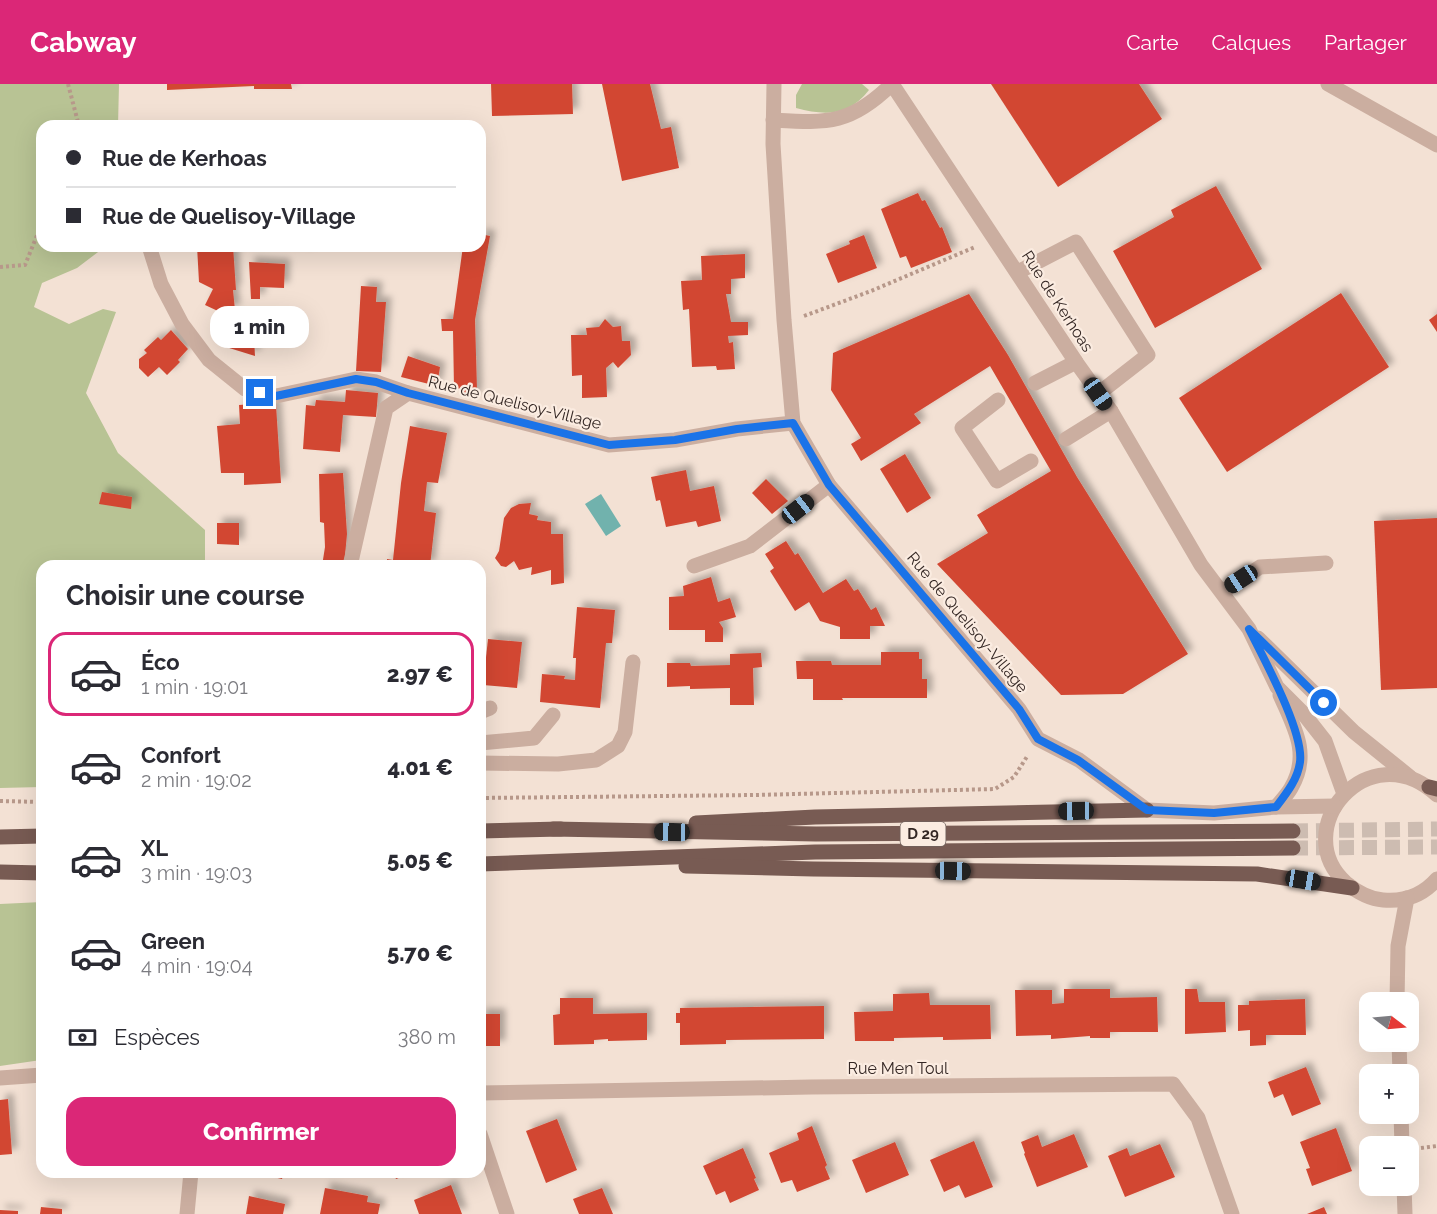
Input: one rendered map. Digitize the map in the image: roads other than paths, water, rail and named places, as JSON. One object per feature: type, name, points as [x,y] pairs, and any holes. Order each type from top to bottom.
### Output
[{"type":"main road","points":[[553,829],[815,817],[1147,810]]},
{"type":"main road","name":"D 29","points":[[486,831],[553,829],[816,834],[1293,831]]},
{"type":"main road","points":[[0,837],[36,836]]},
{"type":"main road","name":"D 29","points":[[486,864],[815,852],[1293,848]]},
{"type":"main road","points":[[546,862],[813,870],[1257,874],[1352,888]]},
{"type":"main road","points":[[0,872],[36,873]]},
{"type":"street","name":"Rue de Quelisoy-Village","points":[[774,84],[773,120],[784,320],[793,423],[829,485],[1019,709],[1038,739],[1078,760],[1147,810]]},
{"type":"street","points":[[773,120],[817,122],[848,117],[875,101],[892,84]]},
{"type":"street","name":"Rue de Kerhoas","points":[[892,84],[1076,362],[1111,411],[1201,565],[1249,629],[1354,732],[1410,777],[1434,790]]},
{"type":"street","points":[[1328,84],[1349,89],[1437,145]]},
{"type":"street","points":[[1018,273],[1077,242],[1148,355],[1098,394]]},
{"type":"street","name":"Rue de Quelisoy-Village","points":[[151,252],[161,284],[182,324],[209,360],[245,389],[276,396],[356,379],[376,382],[408,393],[609,445],[675,440],[737,429],[793,423]]},
{"type":"street","points":[[1035,383],[1076,362]]},
{"type":"street","name":"Rue de Quelisoy-Village","points":[[351,560],[386,408],[408,393]]},
{"type":"street","points":[[998,400],[962,428],[997,482],[1031,461]]},
{"type":"street","points":[[1066,439],[1111,411]]},
{"type":"street","points":[[694,566],[750,546],[829,485]]},
{"type":"street","points":[[1222,592],[1260,567],[1326,563]]},
{"type":"street","name":"Rue de Kerhoas","points":[[1249,629],[1277,687],[1303,713],[1325,741],[1339,800]]},
{"type":"street","points":[[486,763],[558,764],[596,760],[618,746],[625,732],[633,662]]},
{"type":"street","points":[[1276,807],[1291,788],[1300,764],[1300,742],[1277,687]]},
{"type":"street","points":[[486,742],[534,738],[553,715]]},
{"type":"street","points":[[1410,777],[1381,774],[1366,778],[1354,785],[1339,800],[1327,831],[1329,856],[1335,870],[1352,888],[1377,899],[1392,901],[1407,898],[1421,893],[1436,882]]},
{"type":"street","points":[[1147,810],[1214,813],[1339,800]]},
{"type":"street","points":[[1397,992],[1398,946],[1407,898]]},
{"type":"street","points":[[0,1078],[36,1075]]},
{"type":"street","name":"Rue Men Toul","points":[[486,1093],[1173,1084],[1198,1118],[1232,1214]]},
{"type":"street","points":[[486,1152],[507,1214]]},
{"type":"street","points":[[186,1214],[190,1178]]},
{"type":"street","points":[[1404,1196],[1405,1214]]},
{"type":"water","points":[[601,494],[621,526],[606,536],[585,504]]},
{"type":"tunnel","points":[[1293,831],[1437,829]]},
{"type":"tunnel","points":[[1293,848],[1437,847]]}]
